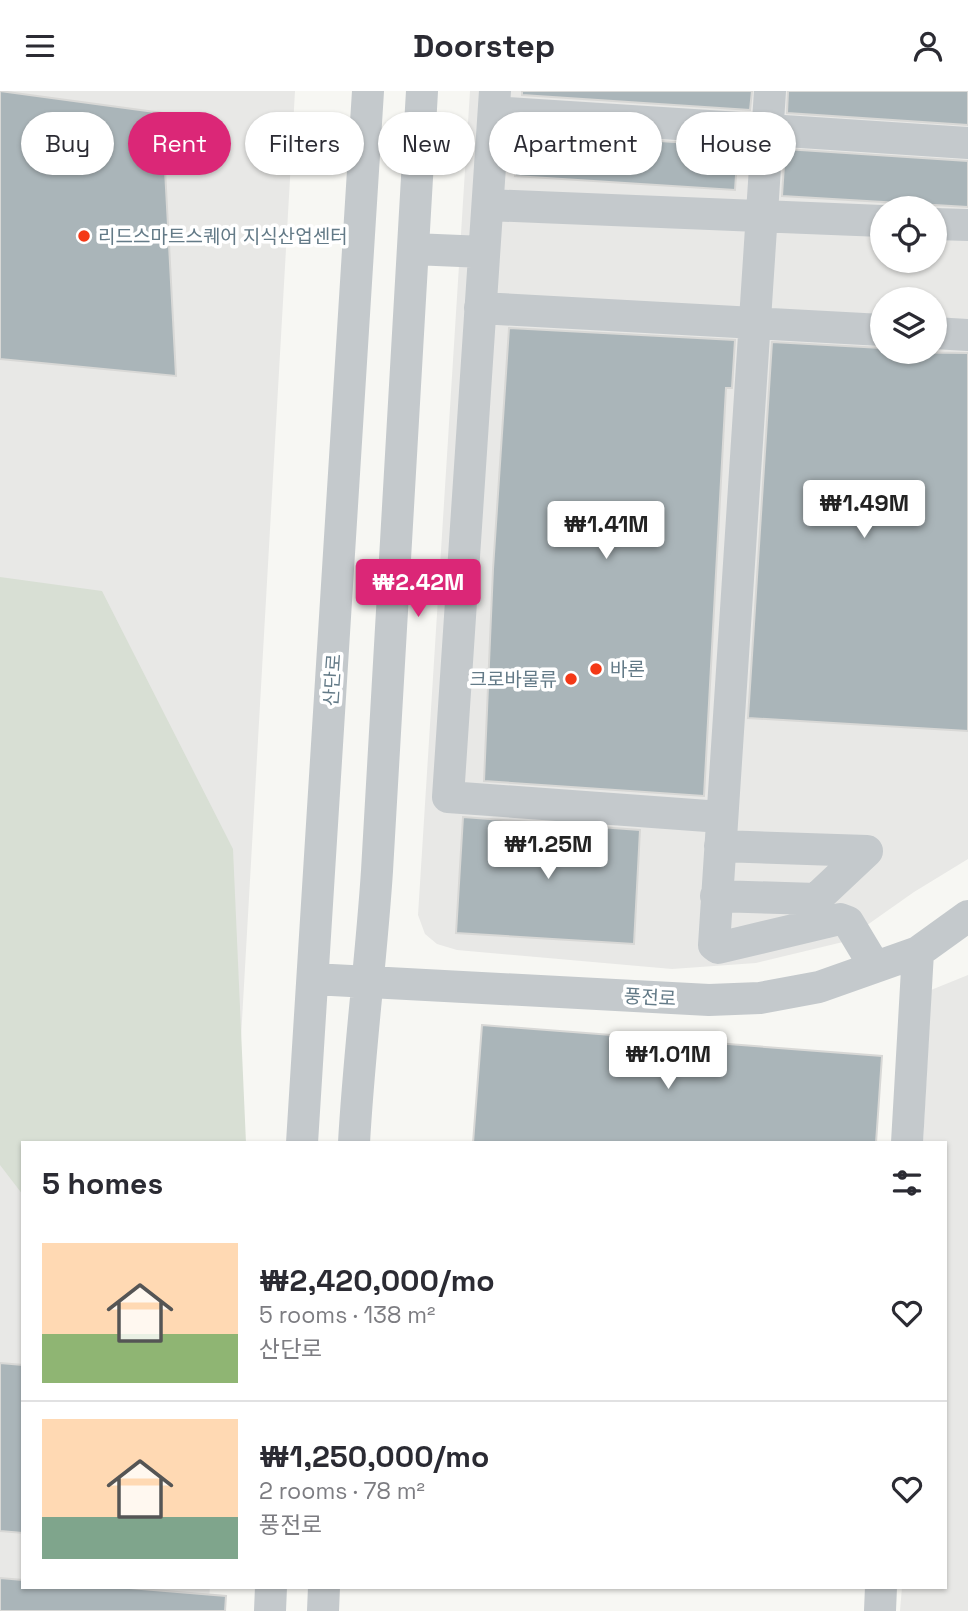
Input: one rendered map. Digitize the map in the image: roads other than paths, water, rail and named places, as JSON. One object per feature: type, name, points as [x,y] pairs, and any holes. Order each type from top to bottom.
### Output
[{"type":"street","name":"산단로","points":[[302,1141],[368,91]]},
{"type":"street","points":[[354,1141],[359,1052],[369,982],[422,91]]},
{"type":"street","points":[[768,112],[770,91]]},
{"type":"street","points":[[676,121],[494,102],[447,797],[867,851],[816,899],[716,897]]},
{"type":"street","points":[[796,132],[968,143]]},
{"type":"street","points":[[764,175],[714,945],[718,948],[840,919],[848,922],[875,967]]},
{"type":"street","points":[[488,205],[870,221]]},
{"type":"street","points":[[947,224],[968,225]]},
{"type":"street","points":[[413,249],[484,252]]},
{"type":"street","points":[[480,308],[870,329]]},
{"type":"street","points":[[947,334],[968,335]]},
{"type":"street","name":"풍전로","points":[[313,979],[709,1000],[760,998],[819,987],[918,951],[968,916]]},
{"type":"street","points":[[907,1141],[918,951]]},
{"type":"street","points":[[270,1611],[271,1589]]},
{"type":"street","points":[[323,1611],[324,1589]]},
{"type":"street","points":[[880,1611],[881,1589]]},
{"type":"place","name":"리드스마트스퀘어 지식산업센터","points":[[84,236]]},
{"type":"place","name":"바론","points":[[596,669]]},
{"type":"place","name":"크로바물류","points":[[571,679]]}]
